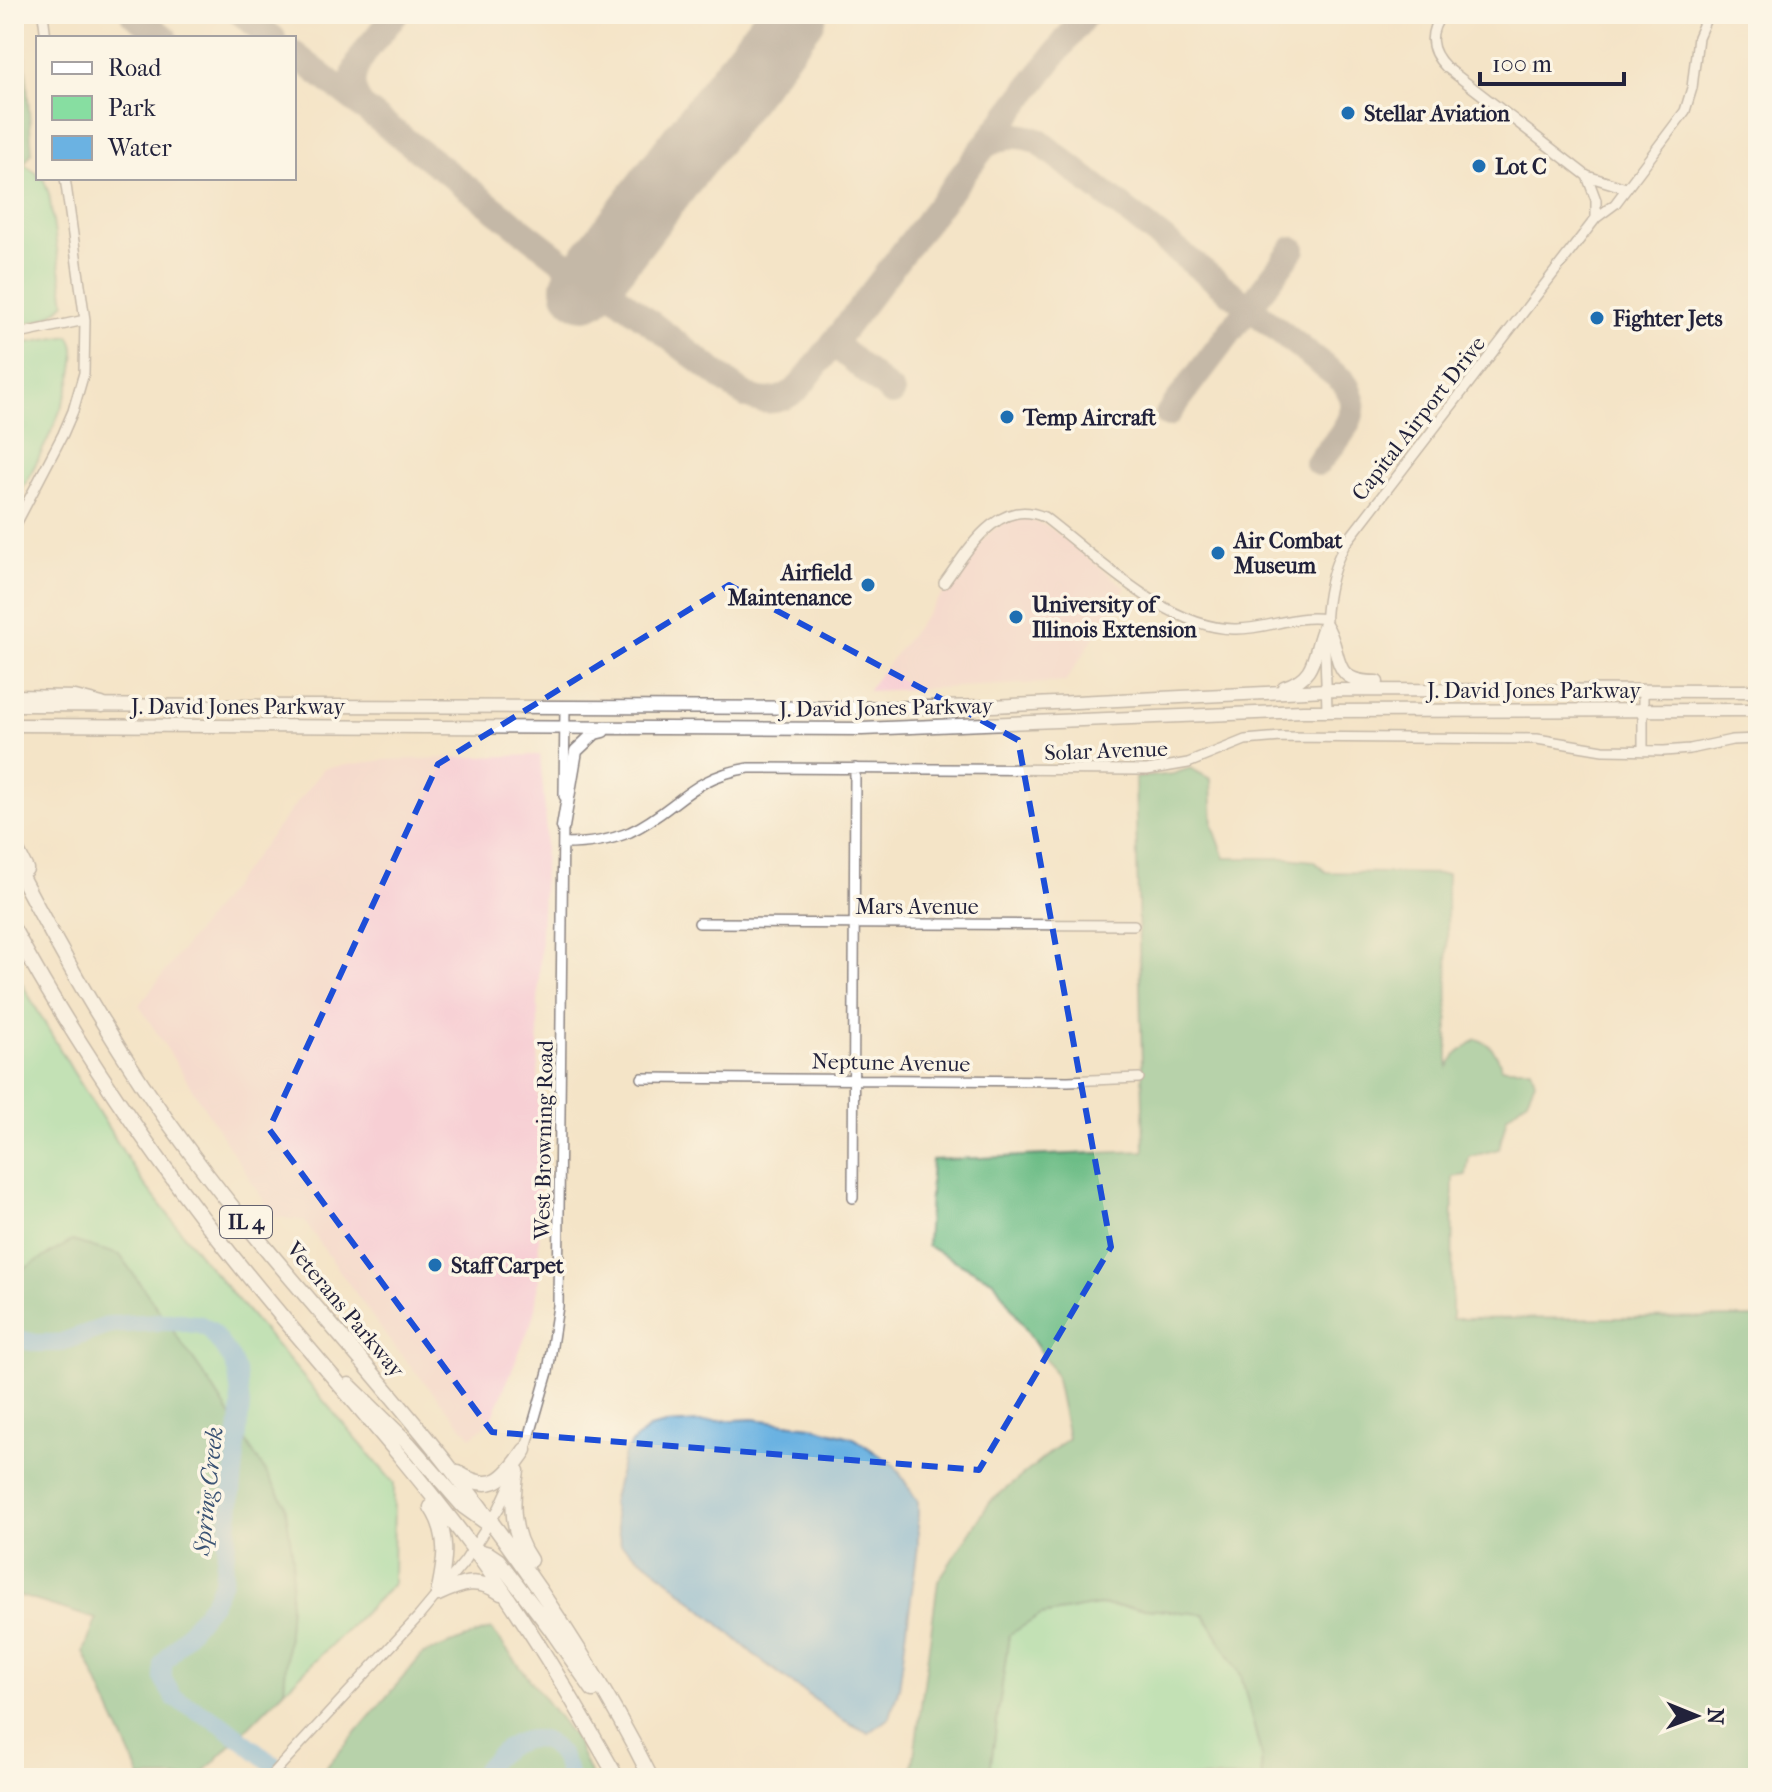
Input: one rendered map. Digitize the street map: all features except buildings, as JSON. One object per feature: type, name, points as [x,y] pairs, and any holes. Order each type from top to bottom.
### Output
[{"type":"highway","points":[[14,697],[75,698],[102,705]]},
{"type":"highway","points":[[14,845],[32,880],[33,900]]},
{"type":"highway","name":"Veterans Parkway","points":[[14,863],[86,995],[190,1153],[450,1467],[491,1522],[576,1647],[648,1772]]},
{"type":"highway","name":"IL 4","points":[[14,930],[88,1057],[165,1170],[231,1255],[381,1433],[474,1550],[555,1670],[617,1778]]},
{"type":"highway","points":[[319,1359],[365,1399],[463,1506],[484,1521],[491,1522]]},
{"type":"highway","points":[[381,1433],[386,1451],[440,1522],[445,1555],[438,1594]]},
{"type":"highway","points":[[450,1467],[471,1480],[490,1483],[503,1477],[525,1450]]},
{"type":"highway","points":[[517,1471],[513,1514],[518,1541],[573,1626],[576,1647]]},
{"type":"highway","points":[[474,1550],[498,1560],[515,1581],[648,1772]]},
{"type":"highway","points":[[438,1594],[463,1583],[477,1582],[493,1587],[507,1597]]},
{"type":"main road","points":[[1326,622],[1341,671],[1353,680],[1454,682],[1486,690]]},
{"type":"main road","points":[[1267,693],[1299,682],[1307,675],[1326,622]]},
{"type":"main road","name":"J. David Jones Parkway","points":[[14,705],[899,708],[1326,690],[1758,691]]},
{"type":"main road","name":"J. David Jones Parkway","points":[[14,725],[862,729],[1327,711],[1758,710]]},
{"type":"main road","points":[[563,827],[576,751],[595,733],[612,728]]},
{"type":"street","points":[[43,14],[46,36]]},
{"type":"street","points":[[1442,14],[1431,45],[1438,59],[1587,176],[1626,188]]},
{"type":"street","name":"Capital Airport Drive","points":[[1327,711],[1326,622],[1331,577],[1345,544],[1596,218],[1615,204],[1685,111],[1692,88],[1698,37],[1708,14]]},
{"type":"street","points":[[1587,176],[1596,200],[1596,218]]},
{"type":"street","points":[[14,528],[73,411],[84,373],[85,320],[65,180]]},
{"type":"street","points":[[14,335],[85,320]]},
{"type":"street","points":[[944,583],[993,523],[1009,514],[1030,513],[1044,517],[1167,611],[1185,619],[1234,629],[1263,626],[1303,616],[1326,622]]},
{"type":"street","points":[[1643,692],[1643,751]]},
{"type":"street","name":"West Browning Road","points":[[269,1778],[438,1594],[474,1550],[517,1471],[548,1372],[558,1306],[565,708]]},
{"type":"street","name":"Solar Avenue","points":[[563,844],[584,844],[628,833],[694,787],[727,773],[760,768],[1147,770],[1188,763],[1245,740],[1281,737],[1537,739],[1603,750],[1643,751],[1690,749],[1732,740],[1758,739]]},
{"type":"street","points":[[853,1198],[855,768]]},
{"type":"street","name":"Mars Avenue","points":[[699,923],[1134,925]]},
{"type":"street","name":"Neptune Avenue","points":[[642,1078],[1068,1081],[1139,1078]]},
{"type":"highlighted area","points":[[729,585],[1018,740],[1111,1247],[979,1470],[492,1432],[269,1129],[438,764]]},
{"type":"shaded area","name":"University of Illinois Extension","points":[[1025,518],[1049,527],[1126,588],[1065,682],[867,691],[990,532],[1006,521]]},
{"type":"shaded area","points":[[540,755],[546,823],[538,1002],[539,1278],[534,1316],[493,1416],[471,1437],[389,1340],[304,1221],[274,1217],[139,1005],[324,768],[385,760]]},
{"type":"green space","points":[[23,29],[32,152],[14,179],[14,34]]},
{"type":"green space","points":[[24,164],[36,173],[36,180],[44,180],[49,194],[65,303],[42,319],[14,325],[14,179]]},
{"type":"green space","points":[[69,336],[74,350],[73,370],[66,394],[45,446],[14,504],[14,345]]},
{"type":"green space","points":[[1190,768],[1211,779],[1213,826],[1225,858],[1313,861],[1326,872],[1447,874],[1448,1067],[1456,1055],[1476,1039],[1493,1049],[1501,1068],[1531,1068],[1535,1081],[1527,1099],[1507,1116],[1499,1149],[1469,1157],[1466,1175],[1453,1177],[1452,1319],[1758,1317],[1758,1778],[1262,1778],[1261,1754],[1241,1675],[1204,1614],[1098,1605],[1041,1615],[1009,1635],[989,1778],[911,1778],[938,1581],[990,1502],[1068,1438],[1055,1374],[994,1281],[927,1246],[932,1160],[1144,1151],[1135,778],[1173,774]]},
{"type":"green space","points":[[14,970],[141,1180],[206,1263],[394,1483],[393,1584],[284,1691],[293,1558],[20,1272],[14,1261]]},
{"type":"green space","points":[[72,1241],[120,1255],[211,1385],[285,1503],[293,1558],[284,1691],[198,1778],[141,1778],[84,1652],[96,1619],[14,1594],[14,1261],[20,1271]]},
{"type":"green space","points":[[1098,1605],[1204,1614],[1241,1675],[1261,1754],[1262,1778],[989,1778],[1009,1634],[1041,1615]]},
{"type":"green space","points":[[491,1629],[574,1737],[592,1778],[317,1778],[423,1654]]},
{"type":"water","points":[[753,1419],[811,1426],[854,1438],[895,1466],[918,1502],[918,1546],[899,1688],[890,1717],[869,1733],[841,1719],[758,1658],[657,1570],[621,1544],[612,1503],[624,1454],[636,1439],[649,1428],[666,1424]]},
{"type":"waterway","name":"Spring Creek","points":[[14,1338],[36,1343],[59,1343],[110,1325],[181,1322],[201,1325],[210,1330],[231,1358],[237,1373],[241,1405],[223,1581],[213,1602],[163,1663],[163,1679],[174,1698],[220,1723],[291,1778]]},
{"type":"waterway","name":"Spring Creek","points":[[479,1778],[502,1752],[528,1739],[541,1740],[553,1746],[563,1759],[570,1778]]},
{"type":"taxiway","points":[[133,14],[162,36]]},
{"type":"taxiway","points":[[242,14],[270,36]]},
{"type":"taxiway","points":[[362,107],[353,82],[356,70],[369,46],[396,14]]},
{"type":"taxiway","points":[[296,56],[562,261],[591,277],[739,391],[755,399],[771,400],[787,396],[801,385],[1086,14]]},
{"type":"taxiway","points":[[986,145],[1012,136],[1038,141],[1343,381],[1350,392],[1351,414],[1341,435],[1318,463]]},
{"type":"taxiway","points":[[1168,414],[1293,249]]},
{"type":"taxiway","points":[[833,343],[892,393]]},
{"type":"runway","points":[[584,287],[794,14]]},
{"type":"place","name":"Stellar Aviation","points":[[1348,113]]},
{"type":"place","name":"Lot C","points":[[1479,166]]},
{"type":"place","name":"Fighter Jets","points":[[1597,318]]},
{"type":"place","name":"Temp Aircraft","points":[[1007,417]]},
{"type":"place","name":"Air Combat Museum","points":[[1218,553]]},
{"type":"place","name":"Airfield Maintenance","points":[[868,585]]},
{"type":"place","name":"University of Illinois Extension","points":[[1016,617]]},
{"type":"place","name":"Staff Carpet","points":[[435,1265]]}]
